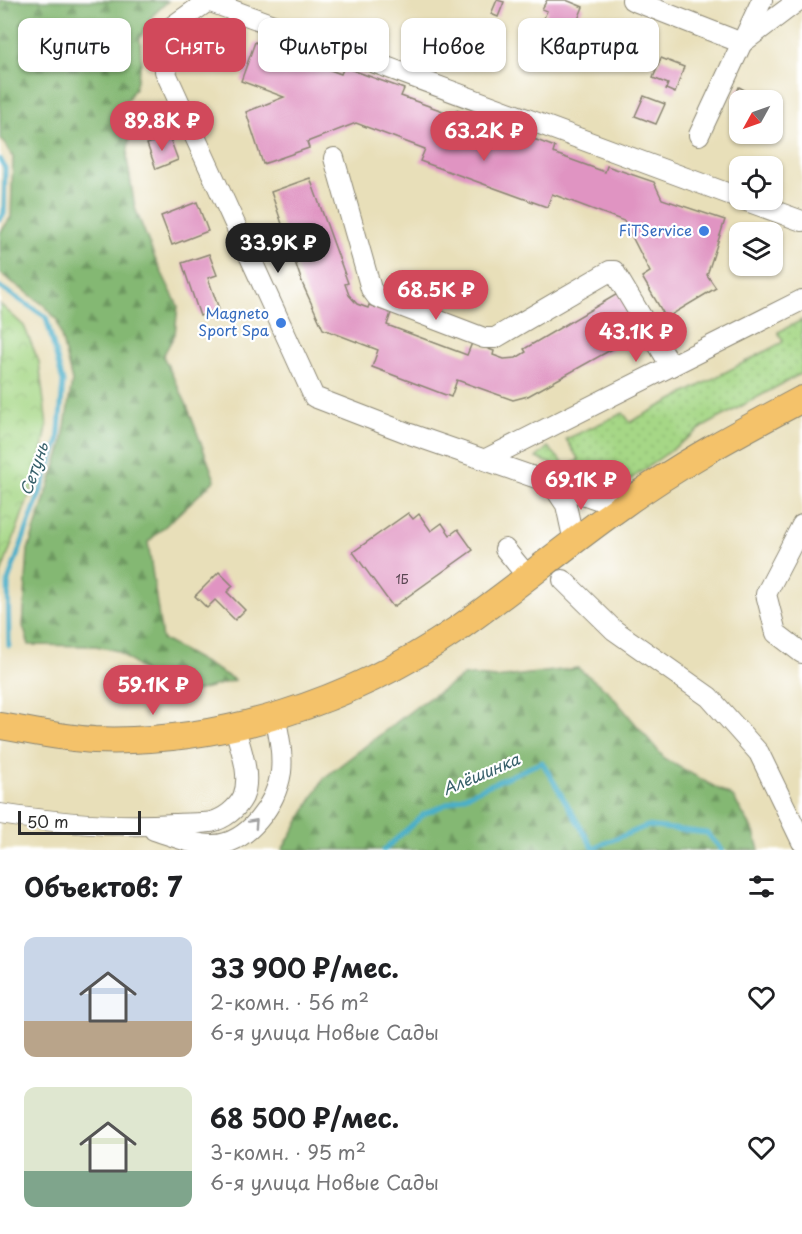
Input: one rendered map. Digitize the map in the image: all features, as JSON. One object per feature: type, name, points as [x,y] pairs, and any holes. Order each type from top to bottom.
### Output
[{"type":"main road","points":[[0,726],[95,740],[157,738],[275,716],[369,680],[424,650],[491,605],[620,507],[738,433],[802,399]]},
{"type":"street","points":[[632,0],[742,43]]},
{"type":"street","points":[[699,135],[762,0]]},
{"type":"street","points":[[742,43],[799,0]]},
{"type":"street","points":[[620,507],[594,495],[552,484],[488,458],[410,434],[314,397],[165,71],[170,28],[208,1],[729,194]]},
{"type":"street","points":[[334,158],[371,289],[377,297],[484,338],[495,338],[610,271],[614,271],[671,366]]},
{"type":"street","points":[[772,210],[802,221]]},
{"type":"street","points":[[488,458],[802,300]]},
{"type":"street","points":[[552,484],[566,505],[574,542]]},
{"type":"street","points":[[802,525],[766,594],[776,633],[802,653]]},
{"type":"street","points":[[505,549],[528,577]]},
{"type":"street","points":[[563,579],[615,630],[709,698],[759,753],[802,842]]},
{"type":"street","points":[[143,826],[199,844],[222,844],[244,834],[269,804],[280,773],[280,741],[275,716]]},
{"type":"street","points":[[0,814],[88,825],[143,826],[212,822],[222,818],[238,805],[246,780],[234,725]]},
{"type":"green space","points":[[0,0],[168,1],[151,18],[143,18],[143,32],[140,38],[141,63],[135,88],[122,108],[130,130],[127,159],[135,208],[156,261],[178,306],[175,334],[163,356],[186,403],[215,480],[148,542],[162,639],[235,680],[193,692],[149,676],[118,651],[96,646],[29,645],[23,626],[28,550],[62,446],[72,381],[57,320],[45,306],[0,273],[0,233],[11,217],[13,157],[0,137]]},
{"type":"green space","points":[[0,304],[24,326],[39,362],[47,426],[40,465],[1,574],[0,591]]},
{"type":"green space","points":[[802,320],[802,373],[705,426],[617,489],[536,458],[548,447],[567,467],[579,460],[566,439],[623,413],[630,422],[783,342],[778,332]]},
{"type":"green space","points":[[578,668],[608,691],[665,759],[733,797],[754,832],[759,850],[282,850],[324,778],[420,704],[465,675],[496,678]]},
{"type":"building","points":[[497,0],[504,2],[498,17],[491,14]]},
{"type":"building","points":[[547,0],[566,0],[583,7],[579,18],[544,18],[547,11],[542,9]]},
{"type":"building","points":[[255,42],[258,43],[258,72],[336,72],[341,74],[342,72],[358,72],[404,89],[401,96],[454,115],[456,110],[555,147],[553,153],[605,172],[607,166],[654,182],[662,199],[725,220],[707,275],[716,288],[666,318],[642,277],[650,272],[624,221],[552,194],[547,207],[420,161],[425,149],[356,123],[307,142],[309,148],[263,164],[246,112],[284,97],[241,81]]},
{"type":"building","points":[[661,58],[684,67],[675,93],[666,89],[668,84],[653,78],[655,72],[659,72]]},
{"type":"building","points":[[644,96],[665,104],[656,124],[635,116]]},
{"type":"building","points":[[171,113],[178,130],[147,141],[141,123]]},
{"type":"building","points":[[169,136],[178,160],[156,169],[147,144]]},
{"type":"building","points":[[310,178],[348,283],[345,284],[349,295],[357,304],[368,308],[369,305],[391,313],[387,325],[467,355],[472,343],[494,351],[493,355],[504,359],[516,358],[526,352],[524,349],[619,293],[643,332],[528,396],[513,400],[457,380],[451,397],[372,367],[378,350],[323,329],[303,285],[271,192]]},
{"type":"building","points":[[197,202],[208,231],[172,245],[161,216]]},
{"type":"building","points":[[209,254],[217,275],[208,278],[219,309],[200,316],[182,263]]},
{"type":"building","points":[[408,513],[413,519],[419,514],[431,531],[442,523],[450,535],[458,529],[473,550],[393,607],[353,552]]},
{"type":"building","points":[[219,572],[233,586],[227,592],[245,610],[235,620],[215,600],[207,608],[195,596]]},
{"type":"waterway","name":"Сетунь","points":[[0,159],[5,168],[4,214],[0,219]]},
{"type":"waterway","name":"Сетунь","points":[[0,287],[46,317],[63,382],[58,443],[8,581],[9,646]]},
{"type":"waterway","name":"Алёшинка","points":[[384,850],[424,814],[542,762],[593,848],[647,826],[707,833],[722,850]]},
{"type":"place","name":"FiTService","points":[[704,231]]},
{"type":"place","name":"Magneto Sport Spa","points":[[281,323]]}]
